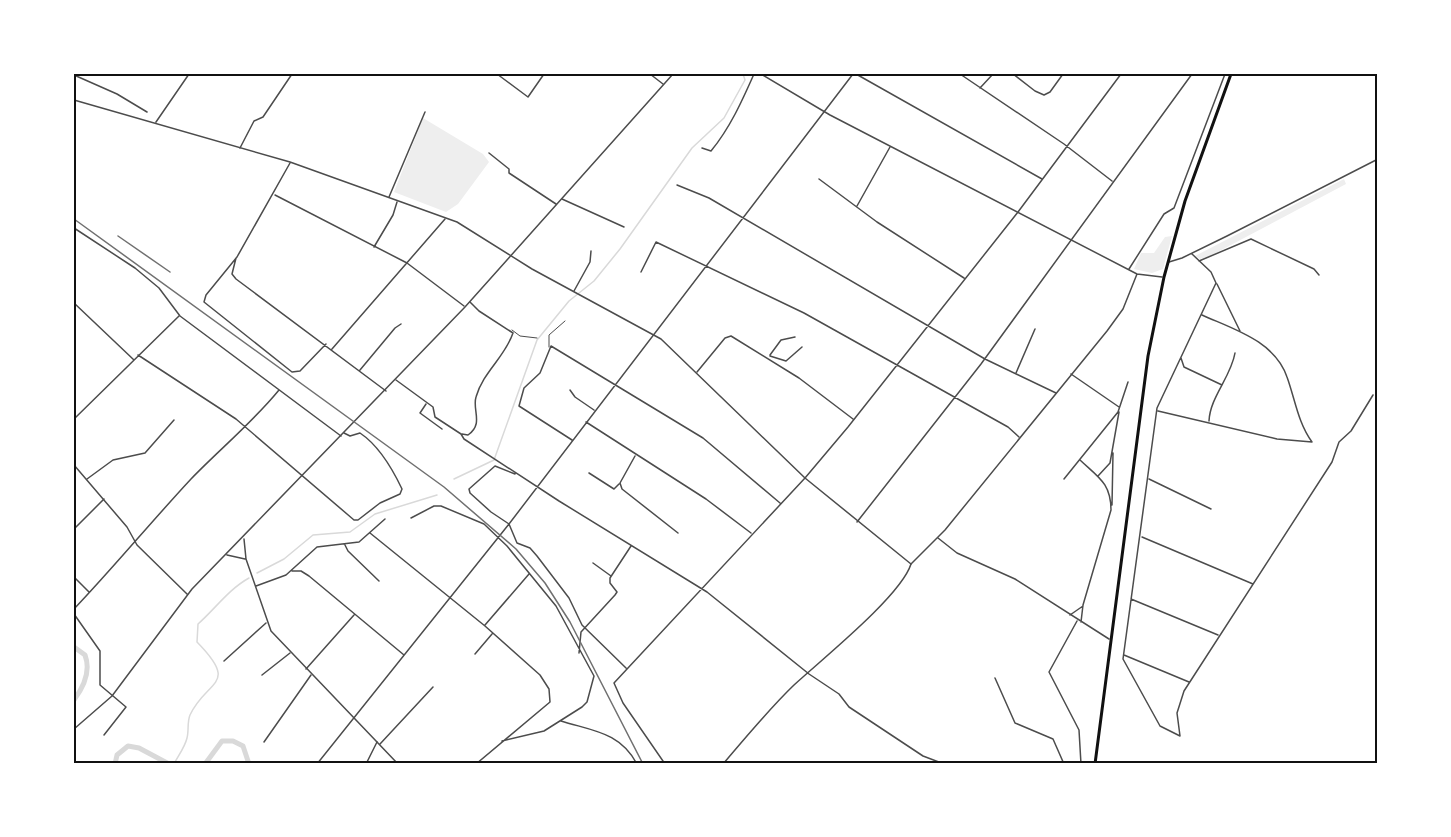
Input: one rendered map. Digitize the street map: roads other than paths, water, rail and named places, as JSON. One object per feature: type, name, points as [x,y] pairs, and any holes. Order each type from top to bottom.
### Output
[{"type":"highway","points":[[1095,764],[1141,398],[1164,277],[1193,176],[1231,74]]},
{"type":"street","points":[[155,124],[189,74]]},
{"type":"street","points":[[240,148],[254,122],[263,117],[292,74]]},
{"type":"street","points":[[497,74],[528,97],[544,74]]},
{"type":"street","points":[[650,74],[663,84]]},
{"type":"street","points":[[74,729],[112,696],[188,594],[470,302],[673,74]]},
{"type":"street","points":[[702,148],[711,151],[718,142],[741,104],[754,74]]},
{"type":"street","points":[[761,74],[824,112],[1137,274],[1164,277]]},
{"type":"street","points":[[317,764],[509,524],[854,74],[1043,180]]},
{"type":"street","points":[[960,74],[1113,181]]},
{"type":"street","points":[[980,88],[993,74]]},
{"type":"street","points":[[1013,74],[1044,95],[1051,91],[1063,74]]},
{"type":"street","points":[[665,764],[623,703],[614,683],[805,478],[854,420],[1043,180],[1121,74]]},
{"type":"street","points":[[857,522],[985,359],[1192,74]]},
{"type":"street","points":[[1130,269],[1164,214],[1174,208],[1178,201],[1225,74]]},
{"type":"street","points":[[74,75],[117,94],[147,112]]},
{"type":"street","points":[[74,100],[290,162],[457,222],[512,256],[654,334],[805,478],[911,564]]},
{"type":"street","points":[[389,198],[425,112]]},
{"type":"street","points":[[857,207],[890,146]]},
{"type":"street","points":[[489,153],[509,169],[510,173],[557,204]]},
{"type":"street","points":[[1168,262],[1192,254],[1377,159]]},
{"type":"street","points":[[290,162],[274,195],[237,257],[232,274],[386,391]]},
{"type":"street","points":[[819,179],[965,279]]},
{"type":"street","points":[[677,185],[709,198],[745,218],[985,359],[1056,393]]},
{"type":"street","points":[[274,195],[407,263],[465,307]]},
{"type":"street","points":[[562,199],[624,227]]},
{"type":"street","points":[[374,247],[393,215],[397,201]]},
{"type":"street","points":[[332,349],[445,218]]},
{"type":"street","points":[[74,228],[154,283],[180,316],[342,436]]},
{"type":"street","points":[[1199,261],[1251,239],[1314,269],[1319,275]]},
{"type":"street","points":[[641,272],[655,242],[804,313],[1008,427],[1019,437]]},
{"type":"street","points":[[575,291],[590,262],[591,251]]},
{"type":"street","points":[[1192,254],[1211,272],[1240,333]]},
{"type":"street","points":[[237,257],[206,295],[204,302],[296,373],[326,344]]},
{"type":"street","points":[[723,764],[795,685],[824,660],[899,585],[911,564],[938,538],[1123,309],[1137,274]]},
{"type":"street","points":[[1216,283],[1157,411],[1123,654],[1125,665],[1150,713],[1160,726],[1180,736],[1177,713],[1189,682],[1332,462],[1340,442],[1351,431],[1373,395]]},
{"type":"street","points":[[435,417],[461,434],[468,435],[475,429],[478,412],[475,403],[481,382],[508,344],[513,331],[484,315],[470,302]]},
{"type":"street","points":[[74,303],[134,360]]},
{"type":"street","points":[[1157,411],[1277,439],[1312,442],[1304,428],[1283,368],[1260,343],[1201,315]]},
{"type":"street","points":[[74,419],[180,316]]},
{"type":"street","points":[[359,370],[401,324]]},
{"type":"street","points":[[1016,374],[1035,329]]},
{"type":"street","points":[[697,373],[728,336],[737,338],[769,357],[854,420]]},
{"type":"street","points":[[769,357],[773,347],[781,340],[795,337]]},
{"type":"street","points":[[572,440],[519,406],[524,388],[540,373],[551,346],[703,438],[781,504]]},
{"type":"street","points":[[783,368],[787,360],[802,346]]},
{"type":"street","points":[[1209,422],[1211,409],[1235,353]]},
{"type":"street","points":[[138,355],[219,407],[354,520],[361,519],[380,503],[400,494],[402,489],[386,461],[365,437],[360,434],[350,436],[344,433]]},
{"type":"street","points":[[769,357],[782,361],[787,360]]},
{"type":"street","points":[[1181,357],[1184,367],[1223,385]]},
{"type":"street","points":[[1071,374],[1120,407]]},
{"type":"street","points":[[396,380],[433,407],[435,417],[432,422]]},
{"type":"street","points":[[1081,623],[1083,605],[1111,510],[1113,449],[1119,411],[1128,382]]},
{"type":"street","points":[[74,609],[242,426],[280,389]]},
{"type":"street","points":[[570,390],[574,397],[595,410]]},
{"type":"street","points":[[427,403],[420,413],[442,429]]},
{"type":"street","points":[[1064,478],[1119,411]]},
{"type":"street","points":[[87,479],[113,460],[145,453],[174,420]]},
{"type":"street","points":[[586,422],[706,499],[752,533]]},
{"type":"street","points":[[461,434],[464,439],[495,458],[532,486],[538,485],[701,588],[809,674],[838,694],[849,707],[923,756],[944,764]]},
{"type":"street","points":[[1098,476],[1107,468],[1113,449]]},
{"type":"street","points":[[589,473],[614,489],[636,456]]},
{"type":"street","points":[[1080,460],[1106,485],[1111,510]]},
{"type":"street","points":[[74,465],[104,499],[135,541],[188,594]]},
{"type":"street","points":[[516,474],[495,466],[469,489],[491,512],[509,524],[517,543],[530,548],[569,598],[585,628],[627,669]]},
{"type":"street","points":[[1148,479],[1211,509]]},
{"type":"street","points":[[620,483],[622,489],[678,533]]},
{"type":"street","points":[[74,530],[104,499]]},
{"type":"street","points":[[411,518],[434,506],[484,524],[529,573],[555,606],[594,680],[587,702],[560,721],[544,731],[502,741]]},
{"type":"street","points":[[256,586],[271,583],[291,571],[316,547],[333,543],[359,542],[385,519]]},
{"type":"street","points":[[370,533],[493,633],[545,681],[551,693],[550,702],[476,764]]},
{"type":"street","points":[[244,537],[246,559],[267,623],[290,653],[398,764]]},
{"type":"street","points":[[1141,537],[1253,584]]},
{"type":"street","points":[[938,538],[957,553],[1015,579],[1081,623],[1110,639]]},
{"type":"street","points":[[345,544],[348,551],[379,581]]},
{"type":"street","points":[[579,653],[580,636],[617,592],[610,583],[611,576],[632,545]]},
{"type":"street","points":[[226,555],[246,559]]},
{"type":"street","points":[[298,562],[301,571],[380,633],[404,656]]},
{"type":"street","points":[[593,563],[611,576]]},
{"type":"street","points":[[291,571],[301,571]]},
{"type":"street","points":[[485,626],[529,573]]},
{"type":"street","points":[[74,577],[90,593]]},
{"type":"street","points":[[1130,599],[1220,636]]},
{"type":"street","points":[[1070,615],[1083,605]]},
{"type":"street","points":[[74,614],[100,651],[100,685],[126,707],[104,735]]},
{"type":"street","points":[[306,669],[355,614]]},
{"type":"street","points":[[1077,620],[1075,629],[1049,672],[1079,730],[1081,764]]},
{"type":"street","points":[[224,661],[267,623]]},
{"type":"street","points":[[475,654],[493,633]]},
{"type":"street","points":[[262,675],[290,653]]},
{"type":"street","points":[[1123,654],[1189,682]]},
{"type":"street","points":[[264,742],[311,674]]},
{"type":"street","points":[[995,678],[1015,723],[1053,739],[1064,764]]},
{"type":"street","points":[[380,744],[433,687]]},
{"type":"street","points":[[560,721],[614,737],[629,748],[637,764]]},
{"type":"street","points":[[366,764],[377,741]]},
{"type":"lane","points":[[74,100],[74,108]]},
{"type":"lane","points":[[549,349],[547,342],[549,335],[553,329],[565,321]]},
{"type":"lane","points":[[513,331],[520,336],[537,338]]},
{"type":"waterway","points":[[454,479],[494,460],[537,340],[569,301],[594,281],[620,249],[692,148],[724,118],[745,80],[743,74]]},
{"type":"waterway","points":[[257,573],[284,559],[313,535],[350,532],[375,514],[437,495]]},
{"type":"waterway","points":[[174,764],[188,735],[190,715],[197,703],[216,682],[218,675],[210,656],[197,642],[198,624],[229,593],[249,578]]},
{"type":"waterway","points":[[74,647],[85,655],[87,661],[87,673],[74,700]]},
{"type":"waterway","points":[[205,764],[222,741],[233,741],[243,746],[249,764]]},
{"type":"waterway","points":[[115,764],[117,755],[128,746],[139,748],[169,764]]},
{"type":"railway","points":[[74,219],[444,487],[516,549],[545,583],[570,622],[643,764]]},
{"type":"railway","points":[[118,236],[170,272]]}]
